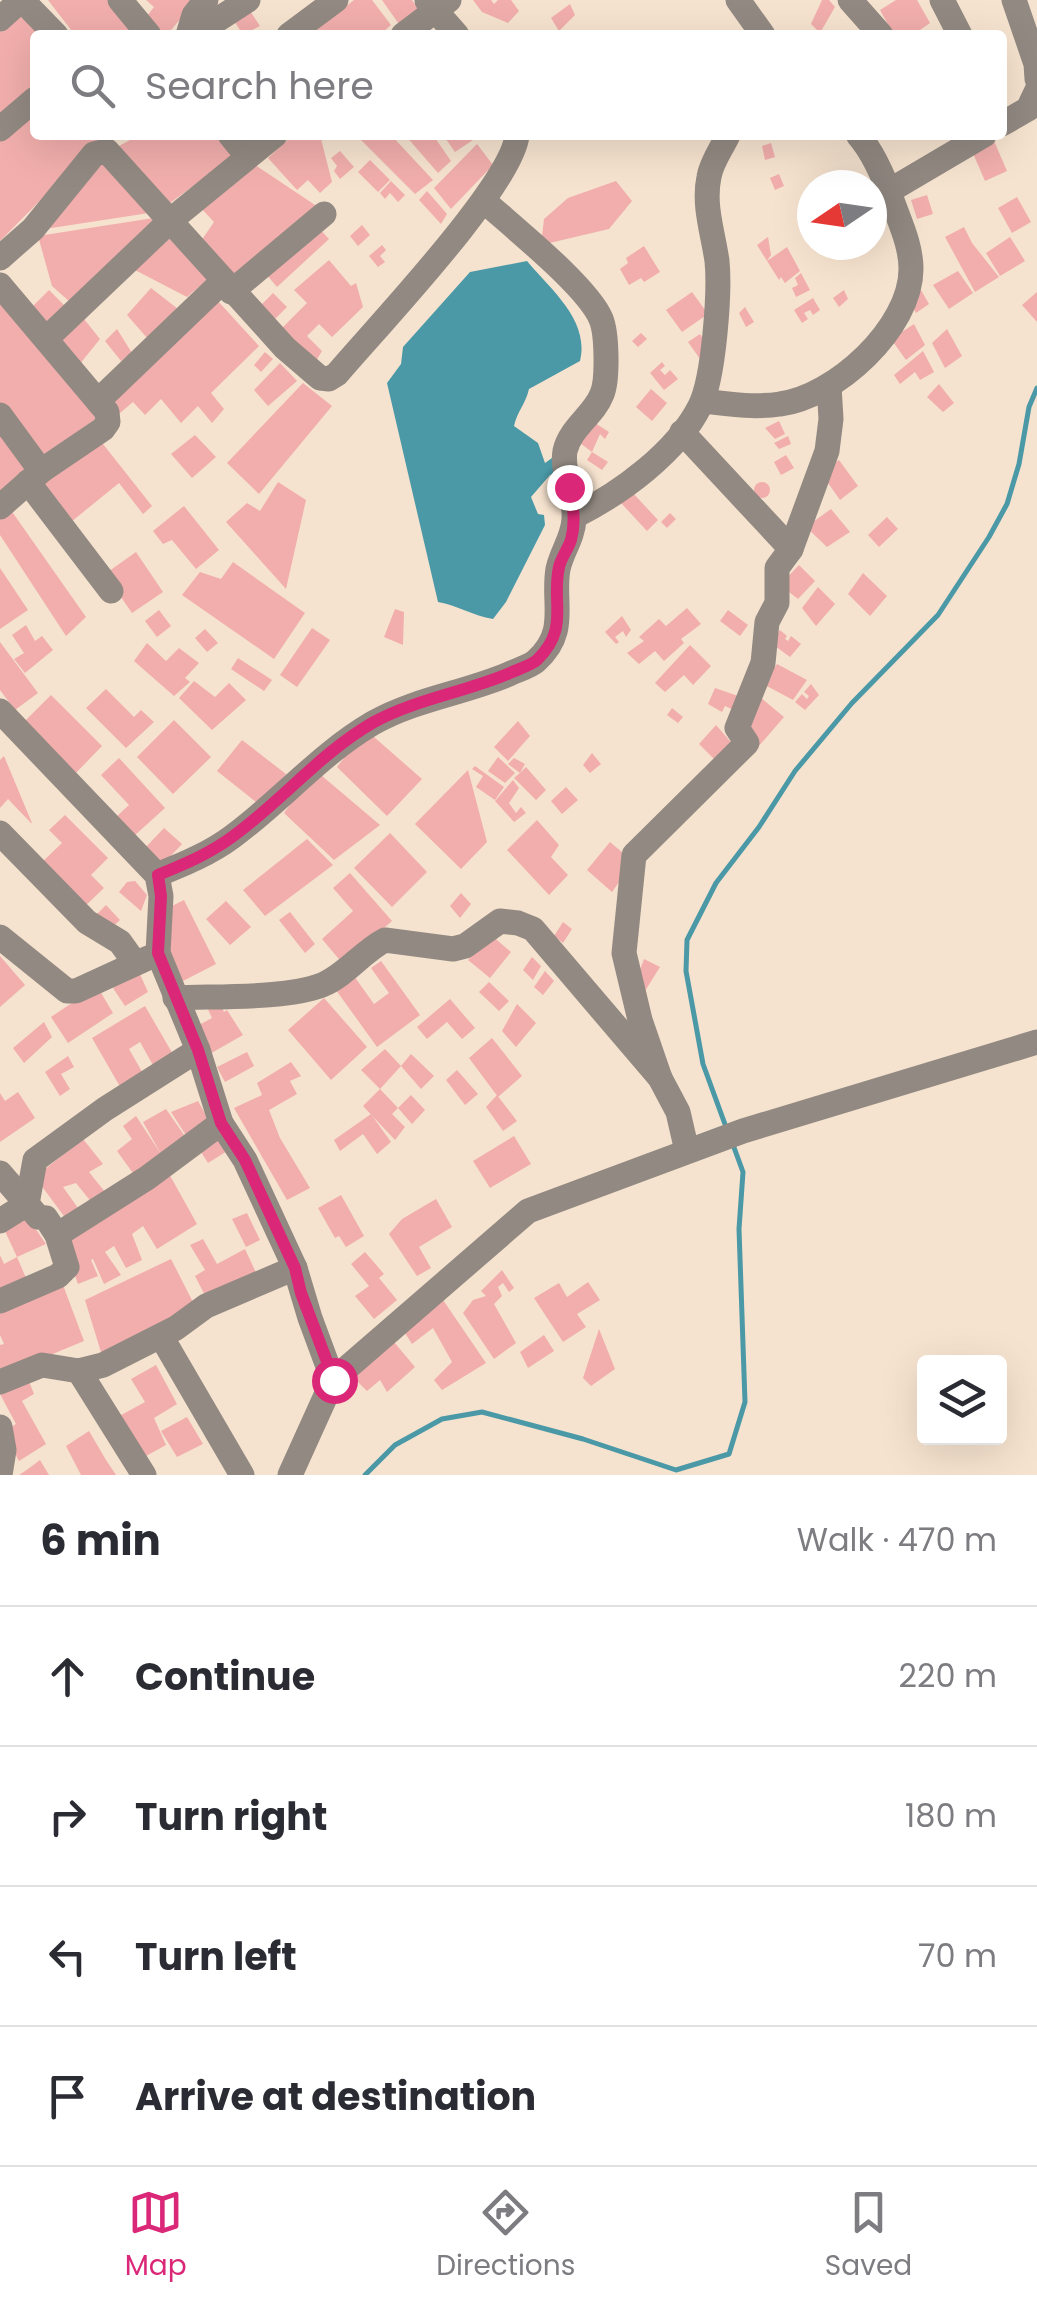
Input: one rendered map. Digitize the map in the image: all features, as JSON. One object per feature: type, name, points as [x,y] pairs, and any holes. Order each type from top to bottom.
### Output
[{"type":"street","points":[[0,18],[22,0],[51,30]]},
{"type":"street","points":[[120,0],[145,30]]},
{"type":"street","points":[[192,30],[194,15],[206,0]]},
{"type":"street","points":[[199,30],[248,0]]},
{"type":"street","points":[[296,30],[336,0]]},
{"type":"street","points":[[738,0],[759,30]]},
{"type":"street","points":[[850,0],[877,30]]},
{"type":"street","points":[[942,0],[957,30]]},
{"type":"street","points":[[1014,0],[1036,64],[1037,79]]},
{"type":"street","points":[[408,30],[437,4],[454,30]]},
{"type":"street","points":[[0,129],[30,103]]},
{"type":"street","points":[[1007,120],[1034,103]]},
{"type":"street","points":[[234,140],[247,156]]},
{"type":"street","points":[[46,339],[172,220],[268,140]]},
{"type":"street","points":[[0,258],[33,229],[94,154],[108,150],[285,348],[320,378],[329,379],[484,201],[506,167],[515,140]]},
{"type":"street","points":[[575,516],[624,488],[682,432],[703,400],[718,294],[709,176],[726,140]]},
{"type":"street","points":[[703,400],[741,406],[782,404],[829,386],[860,364],[886,330],[906,296],[911,274],[910,250],[889,191],[862,140]]},
{"type":"street","points":[[889,191],[955,142]]},
{"type":"street","points":[[158,875],[200,857],[233,836],[325,754],[376,721],[428,700],[481,686],[535,662],[548,646],[560,617],[556,588],[559,565],[571,540],[575,516],[565,452],[603,393],[603,322],[590,300],[484,201]]},
{"type":"street","points":[[98,401],[227,287],[324,214]]},
{"type":"street","points":[[0,285],[107,412],[108,422],[0,507]]},
{"type":"street","points":[[687,1151],[678,1112],[660,1078],[635,1001],[624,953],[634,855],[747,743],[738,728],[763,663],[768,622],[777,603],[778,568],[791,548],[827,451],[831,420],[829,386]]},
{"type":"street","points":[[0,415],[35,477],[111,591]]},
{"type":"street","points":[[682,432],[791,548]]},
{"type":"street","points":[[0,711],[158,875],[161,896],[147,958]]},
{"type":"street","points":[[0,833],[86,922],[147,958],[175,998],[198,1050],[221,1123],[245,1160],[295,1268],[334,1380]]},
{"type":"street","points":[[175,998],[290,992],[321,986],[385,940],[453,949],[465,946],[494,923],[518,923],[533,929],[553,949],[660,1078]]},
{"type":"street","points":[[0,937],[67,992],[147,958]]},
{"type":"street","points":[[288,1471],[334,1380],[528,1210],[743,1132],[1037,1042]]},
{"type":"street","points":[[28,1204],[34,1160],[198,1050]]},
{"type":"street","points":[[58,1236],[147,1178],[221,1123]]},
{"type":"street","points":[[0,1173],[38,1217],[46,1218],[58,1236],[67,1267],[64,1272],[0,1301]]},
{"type":"street","points":[[0,1221],[28,1204]]},
{"type":"street","points":[[2,1382],[42,1365],[79,1371],[103,1365],[162,1336],[206,1306],[295,1268]]},
{"type":"street","points":[[162,1336],[242,1475]]},
{"type":"street","points":[[79,1371],[144,1475]]},
{"type":"street","points":[[0,1426],[4,1450],[0,1475]]},
{"type":"water","points":[[527,261],[566,306],[582,346],[580,361],[529,389],[515,421],[514,426],[538,443],[545,463],[552,458],[556,474],[550,475],[531,497],[538,514],[544,515],[545,525],[506,602],[493,619],[438,602],[387,383],[401,364],[403,347],[470,272]]},
{"type":"building","points":[[48,0],[109,0],[130,30],[71,30]]},
{"type":"building","points":[[146,0],[196,0],[171,30],[154,30],[143,21],[154,7]]},
{"type":"building","points":[[354,0],[372,0],[391,25],[386,30],[316,30]]},
{"type":"building","points":[[382,0],[412,0],[420,11],[401,27]]},
{"type":"building","points":[[473,0],[491,0],[494,4],[511,0],[519,11],[508,23],[482,12]]},
{"type":"building","points":[[822,0],[829,0],[835,7],[822,30],[811,24]]},
{"type":"building","points":[[896,0],[917,0],[930,23],[920,30],[891,30],[880,10]]},
{"type":"building","points":[[570,4],[575,15],[560,30],[551,18]]},
{"type":"building","points":[[22,8],[37,30],[30,30],[30,89],[0,114],[0,27]]},
{"type":"building","points":[[250,11],[260,26],[240,30],[233,19]]},
{"type":"building","points":[[30,107],[30,140],[100,140],[0,241],[0,132]]},
{"type":"building","points":[[130,140],[223,140],[235,155],[170,203],[119,146]]},
{"type":"building","points":[[288,140],[321,140],[332,182],[320,193],[308,180],[297,190],[268,158]]},
{"type":"building","points":[[361,140],[396,140],[433,180],[415,194]]},
{"type":"building","points":[[409,140],[436,140],[451,161],[438,173]]},
{"type":"building","points":[[447,140],[473,140],[455,152]]},
{"type":"building","points":[[994,141],[1007,171],[985,181],[972,151]]},
{"type":"building","points":[[771,143],[775,157],[765,160],[762,146]]},
{"type":"building","points":[[477,144],[493,165],[451,209],[434,188]]},
{"type":"building","points":[[340,151],[354,167],[340,179],[331,158]]},
{"type":"building","points":[[104,159],[149,213],[45,229]]},
{"type":"building","points":[[370,160],[390,180],[378,192],[358,172]]},
{"type":"building","points":[[252,163],[318,207],[231,279],[201,241],[214,222],[200,207]]},
{"type":"building","points":[[779,174],[784,186],[775,190],[770,178]]},
{"type":"building","points":[[391,181],[405,195],[398,202],[390,193],[385,199],[380,193]]},
{"type":"building","points":[[616,181],[632,201],[609,229],[541,245],[544,219],[568,198]]},
{"type":"building","points":[[427,191],[447,214],[441,224],[419,200]]},
{"type":"building","points":[[927,195],[933,214],[917,219],[911,200]]},
{"type":"building","points":[[1017,197],[1031,222],[1012,233],[998,208]]},
{"type":"building","points":[[160,217],[70,302],[52,286],[38,236]]},
{"type":"building","points":[[316,225],[329,239],[277,287],[266,274]]},
{"type":"building","points":[[362,225],[370,235],[358,246],[350,236]]},
{"type":"building","points":[[964,227],[999,277],[975,292],[945,237]]},
{"type":"building","points":[[170,230],[209,278],[187,297],[133,269]]},
{"type":"building","points":[[768,237],[771,255],[767,261],[757,245]]},
{"type":"building","points":[[1010,237],[1025,261],[1000,276],[986,253]]},
{"type":"building","points":[[382,245],[386,250],[380,256],[385,262],[378,267],[369,256]]},
{"type":"building","points":[[644,246],[660,272],[644,282],[641,278],[629,285],[620,269],[628,263],[626,258]]},
{"type":"building","points":[[787,247],[800,271],[785,283],[767,261]]},
{"type":"building","points":[[329,260],[351,286],[356,283],[363,307],[332,337],[319,324],[307,336],[322,351],[313,366],[276,334],[307,303],[294,290]]},
{"type":"building","points":[[958,271],[973,293],[949,309],[933,285]]},
{"type":"building","points":[[801,273],[810,290],[796,297],[792,288],[798,285],[795,278]]},
{"type":"building","points":[[151,288],[178,309],[148,339],[127,315]]},
{"type":"building","points":[[247,289],[262,304],[273,293],[287,307],[268,326]]},
{"type":"building","points":[[49,290],[66,307],[46,327],[31,308]]},
{"type":"building","points":[[844,290],[848,299],[839,307],[833,298]]},
{"type":"building","points":[[921,290],[929,304],[916,313],[908,299]]},
{"type":"building","points":[[692,292],[708,314],[682,332],[666,310]]},
{"type":"building","points":[[1037,292],[1037,322],[1022,305]]},
{"type":"building","points":[[0,297],[99,417],[40,458],[0,403]]},
{"type":"building","points":[[813,298],[820,310],[813,315],[810,310],[804,313],[808,319],[802,323],[794,310]]},
{"type":"building","points":[[217,300],[259,346],[211,393],[224,409],[212,423],[198,406],[181,423],[161,399],[145,415],[133,402],[113,419],[105,405]]},
{"type":"building","points":[[745,307],[754,322],[746,327],[739,313]]},
{"type":"building","points":[[84,319],[100,339],[79,365],[61,340]]},
{"type":"building","points":[[914,324],[925,345],[906,360],[891,339]]},
{"type":"building","points":[[117,329],[132,353],[121,361],[105,341]]},
{"type":"building","points":[[947,329],[962,356],[945,368],[932,343]]},
{"type":"building","points":[[641,333],[647,339],[638,347],[632,341]]},
{"type":"building","points":[[700,334],[711,351],[700,359],[688,342]]},
{"type":"building","points":[[923,351],[934,372],[920,380],[915,372],[900,384],[894,375]]},
{"type":"building","points":[[265,352],[273,359],[261,372],[254,365]]},
{"type":"building","points":[[662,362],[665,366],[660,370],[665,375],[670,370],[678,379],[664,390],[650,373]]},
{"type":"building","points":[[280,363],[297,381],[268,406],[254,390]]},
{"type":"building","points":[[303,383],[332,406],[259,494],[227,463]]},
{"type":"building","points":[[939,384],[954,403],[943,412],[927,397]]},
{"type":"building","points":[[651,389],[667,403],[652,421],[636,407]]},
{"type":"building","points":[[779,421],[785,434],[775,439],[765,428]]},
{"type":"building","points":[[595,423],[609,432],[605,439],[600,434],[592,452],[580,443]]},
{"type":"building","points":[[0,426],[31,471],[0,498]]},
{"type":"building","points":[[195,435],[216,457],[192,478],[171,454]]},
{"type":"building","points":[[788,436],[791,444],[779,449],[774,443]]},
{"type":"building","points":[[99,439],[152,506],[143,514],[119,483],[71,522],[41,485]]},
{"type":"building","points":[[592,452],[608,462],[602,470],[587,460]]},
{"type":"building","points":[[786,455],[794,468],[781,475],[774,462]]},
{"type":"building","points":[[839,460],[858,486],[840,500],[821,473]]},
{"type":"building","points":[[278,482],[306,500],[286,589],[226,522],[247,503],[260,511]]},
{"type":"building","points":[[762,482],[770,490],[762,498],[754,490]]},
{"type":"building","points":[[632,492],[658,520],[647,531],[621,503]]},
{"type":"building","points":[[8,506],[86,617],[66,636],[0,535],[0,516]]},
{"type":"building","points":[[184,506],[219,550],[196,569],[172,540],[163,544],[153,531]]},
{"type":"building","points":[[831,509],[850,532],[827,547],[806,527]]},
{"type":"building","points":[[670,513],[676,519],[667,528],[661,522]]},
{"type":"building","points":[[887,517],[898,529],[879,547],[868,535]]},
{"type":"building","points":[[136,552],[163,592],[132,613],[105,574]]},
{"type":"building","points":[[233,562],[305,613],[274,659],[182,595],[200,572],[221,579]]},
{"type":"building","points":[[799,565],[815,581],[798,599],[780,585]]},
{"type":"building","points":[[0,568],[28,610],[0,629]]},
{"type":"building","points":[[863,573],[887,596],[870,616],[848,594]]},
{"type":"building","points":[[818,587],[835,604],[816,626],[802,608]]},
{"type":"building","points":[[687,608],[701,624],[681,639],[684,643],[664,661],[655,651],[639,664],[627,653],[644,641],[639,637],[659,619],[666,626]]},
{"type":"building","points":[[395,609],[404,612],[403,645],[384,637]]},
{"type":"building","points":[[159,610],[171,626],[157,637],[145,621]]},
{"type":"building","points":[[728,610],[748,625],[740,636],[720,621]]},
{"type":"building","points":[[622,616],[631,630],[626,637],[623,631],[615,637],[619,642],[616,644],[605,632]]},
{"type":"building","points":[[26,625],[35,641],[42,636],[53,650],[25,673],[14,659],[24,653],[12,635]]},
{"type":"building","points":[[312,628],[330,640],[297,687],[280,675]]},
{"type":"building","points":[[205,629],[218,643],[207,652],[195,638]]},
{"type":"building","points":[[780,630],[788,641],[791,636],[801,644],[790,657],[771,643]]},
{"type":"building","points":[[0,642],[38,693],[15,710],[0,690]]},
{"type":"building","points":[[147,643],[166,661],[179,648],[199,663],[185,678],[190,682],[174,696],[134,661]]},
{"type":"building","points":[[690,645],[711,666],[693,685],[684,675],[665,692],[655,683]]},
{"type":"building","points":[[238,658],[272,680],[264,691],[231,669]]},
{"type":"building","points":[[777,664],[807,680],[793,700],[763,684]]},
{"type":"building","points":[[194,681],[215,697],[229,683],[246,700],[212,730],[179,698]]},
{"type":"building","points":[[811,684],[819,695],[805,710],[795,702],[802,694],[807,699],[809,696],[804,692]]},
{"type":"building","points":[[715,688],[747,699],[740,713],[725,706],[722,712],[708,704]]},
{"type":"building","points":[[106,689],[134,717],[141,710],[154,722],[126,748],[86,708]]},
{"type":"building","points":[[51,695],[102,746],[71,778],[19,727]]},
{"type":"building","points":[[760,697],[784,717],[758,747],[741,730]]},
{"type":"building","points":[[672,708],[683,717],[678,723],[667,715]]},
{"type":"building","points":[[174,720],[211,757],[173,794],[137,757]]},
{"type":"building","points":[[518,721],[530,736],[508,761],[494,747]]},
{"type":"building","points":[[716,725],[736,748],[720,765],[699,744]]},
{"type":"building","points":[[366,730],[422,779],[387,816],[337,767]]},
{"type":"building","points":[[242,740],[286,774],[261,806],[217,771]]},
{"type":"building","points":[[592,753],[601,764],[590,773],[583,765]]},
{"type":"building","points":[[4,756],[32,823],[8,799],[0,808],[0,760]]},
{"type":"building","points":[[498,757],[515,773],[505,783],[488,771]]},
{"type":"building","points":[[119,758],[165,808],[134,836],[116,817],[129,805],[101,775]]},
{"type":"building","points":[[514,758],[525,764],[520,773],[508,764]]},
{"type":"building","points":[[475,766],[504,787],[495,800],[476,787],[483,776],[472,769]]},
{"type":"building","points":[[526,767],[546,790],[536,800],[514,778]]},
{"type":"building","points":[[315,770],[380,825],[334,860],[284,813]]},
{"type":"building","points":[[468,770],[487,842],[461,869],[415,824]]},
{"type":"building","points":[[513,780],[519,788],[509,803],[516,813],[521,807],[526,813],[514,822],[495,801]]},
{"type":"building","points":[[566,787],[578,800],[562,814],[551,801]]},
{"type":"building","points":[[65,815],[108,858],[91,875],[104,888],[82,909],[39,865],[62,843],[49,830]]},
{"type":"building","points":[[537,820],[559,845],[551,857],[568,875],[549,895],[507,850]]},
{"type":"building","points":[[164,828],[182,844],[162,865],[146,847]]},
{"type":"building","points":[[390,833],[427,872],[392,907],[354,868]]},
{"type":"building","points":[[307,839],[333,865],[265,916],[243,890]]},
{"type":"building","points":[[610,842],[629,858],[629,868],[612,892],[587,870]]},
{"type":"building","points":[[350,873],[392,921],[343,964],[322,939],[353,911],[333,888]]},
{"type":"building","points":[[135,881],[147,895],[141,911],[119,892],[127,882]]},
{"type":"building","points":[[461,893],[471,904],[460,918],[450,906]]},
{"type":"building","points":[[184,900],[216,964],[183,981],[166,948],[166,909]]},
{"type":"building","points":[[226,901],[251,927],[230,945],[206,919]]},
{"type":"building","points":[[106,905],[120,920],[106,933],[93,918]]},
{"type":"building","points":[[290,912],[315,944],[305,953],[279,920]]},
{"type":"building","points":[[563,922],[572,929],[563,943],[554,936]]},
{"type":"building","points":[[490,934],[511,952],[490,978],[468,960]]},
{"type":"building","points":[[0,956],[25,985],[0,1007]]},
{"type":"building","points":[[532,957],[541,966],[533,980],[523,970]]},
{"type":"building","points":[[644,959],[660,967],[645,991],[634,986]]},
{"type":"building","points":[[381,961],[420,1015],[377,1047],[336,990],[354,976],[374,1004],[389,993],[371,968]]},
{"type":"building","points":[[138,970],[148,992],[125,1006],[113,988]]},
{"type":"building","points":[[545,971],[554,981],[543,995],[534,987]]},
{"type":"building","points":[[489,982],[509,1001],[499,1011],[479,992]]},
{"type":"building","points":[[97,986],[113,1013],[68,1043],[51,1017]]},
{"type":"building","points":[[217,997],[243,1035],[208,1055],[195,1027],[212,1018],[205,1003]]},
{"type":"building","points":[[324,998],[367,1047],[331,1080],[288,1030]]},
{"type":"building","points":[[450,999],[475,1028],[462,1039],[447,1022],[427,1039],[417,1027]]},
{"type":"building","points":[[517,1004],[536,1023],[516,1047],[502,1031]]},
{"type":"building","points":[[145,1006],[174,1056],[154,1067],[140,1042],[129,1049],[145,1077],[122,1090],[92,1038]]},
{"type":"building","points":[[44,1022],[52,1037],[24,1063],[13,1048]]},
{"type":"building","points":[[492,1038],[522,1076],[498,1097],[469,1058]]},
{"type":"building","points":[[385,1049],[401,1066],[380,1089],[361,1070]]},
{"type":"building","points":[[247,1052],[254,1066],[225,1082],[217,1067]]},
{"type":"building","points":[[411,1054],[434,1076],[421,1089],[401,1066]]},
{"type":"building","points":[[68,1056],[74,1067],[61,1074],[70,1089],[60,1096],[45,1072]]},
{"type":"building","points":[[291,1062],[301,1076],[290,1081],[297,1094],[269,1110],[280,1138],[310,1188],[287,1200],[234,1108],[262,1095],[257,1083]]},
{"type":"building","points":[[457,1070],[478,1094],[465,1105],[446,1080]]},
{"type":"building","points":[[380,1089],[398,1108],[392,1114],[405,1127],[395,1140],[363,1106]]},
{"type":"building","points":[[18,1092],[35,1118],[0,1142],[0,1093],[5,1101]]},
{"type":"building","points":[[411,1095],[425,1110],[412,1124],[398,1108]]},
{"type":"building","points":[[497,1095],[517,1121],[503,1131],[486,1107]]},
{"type":"building","points":[[198,1101],[212,1126],[189,1140],[171,1112]]},
{"type":"building","points":[[166,1109],[189,1142],[135,1176],[117,1151],[132,1139],[123,1126],[136,1116],[161,1154],[143,1122]]},
{"type":"building","points":[[371,1114],[391,1142],[377,1154],[363,1134],[340,1151],[334,1140]]},
{"type":"building","points":[[223,1134],[232,1148],[208,1163],[199,1149]]},
{"type":"building","points":[[514,1136],[531,1164],[490,1188],[473,1161]]},
{"type":"building","points":[[83,1139],[103,1164],[89,1172],[109,1197],[96,1208],[76,1183],[63,1187],[83,1215],[69,1223],[35,1177]]},
{"type":"building","points":[[168,1172],[197,1224],[157,1249],[143,1226],[132,1234],[142,1260],[126,1268],[114,1246],[105,1252],[121,1275],[104,1284],[93,1259],[98,1276],[78,1284],[62,1239]]},
{"type":"building","points":[[341,1195],[364,1236],[346,1247],[339,1236],[335,1238],[318,1208]]},
{"type":"building","points":[[436,1199],[452,1227],[419,1247],[431,1268],[417,1276],[389,1234],[402,1219]]},
{"type":"building","points":[[247,1213],[260,1240],[246,1247],[232,1219]]},
{"type":"building","points":[[26,1215],[46,1244],[17,1257],[3,1227]]},
{"type":"building","points":[[203,1239],[217,1264],[245,1249],[259,1279],[209,1303],[195,1276],[205,1270],[190,1245]]},
{"type":"building","points":[[365,1252],[384,1274],[379,1278],[397,1300],[374,1319],[355,1296],[369,1286],[351,1264]]},
{"type":"building","points":[[0,1255],[4,1264],[17,1257],[29,1285],[0,1298]]},
{"type":"building","points":[[171,1259],[197,1310],[104,1362],[85,1300]]},
{"type":"building","points":[[502,1270],[514,1288],[509,1292],[503,1283],[498,1287],[502,1296],[494,1304],[516,1343],[494,1359],[463,1313],[473,1300],[486,1296],[481,1291]]},
{"type":"building","points":[[588,1282],[600,1300],[577,1314],[586,1327],[563,1342],[534,1298],[559,1283],[567,1297]]},
{"type":"building","points":[[63,1285],[84,1341],[0,1371],[0,1345],[4,1344],[0,1311]]},
{"type":"building","points":[[441,1297],[486,1363],[442,1390],[434,1380],[452,1362],[433,1328],[412,1344],[405,1333]]},
{"type":"building","points":[[599,1329],[615,1369],[591,1386],[583,1378]]},
{"type":"building","points":[[544,1335],[554,1351],[528,1368],[520,1352]]},
{"type":"building","points":[[394,1342],[415,1367],[387,1392],[380,1380],[367,1391],[354,1378]]},
{"type":"building","points":[[156,1365],[177,1404],[154,1418],[166,1445],[137,1461],[112,1420],[145,1402],[131,1379]]},
{"type":"building","points":[[28,1379],[34,1394],[22,1401],[46,1444],[19,1461],[3,1432],[16,1424],[0,1394]]},
{"type":"building","points":[[187,1417],[203,1444],[177,1457],[161,1431]]},
{"type":"building","points":[[89,1431],[116,1475],[81,1475],[66,1446]]},
{"type":"building","points":[[40,1460],[49,1475],[19,1475],[28,1469]]},
{"type":"waterway","points":[[726,1127],[703,1064],[686,971],[687,940],[716,883],[795,771],[852,703],[938,615],[989,537],[1007,504],[1037,388]]},
{"type":"waterway","points":[[365,1475],[395,1445],[442,1419],[482,1412],[583,1439],[676,1470],[729,1454],[745,1402],[739,1229],[743,1172],[732,1142]]},
{"type":"route","points":[[334,1380],[295,1268],[245,1160],[221,1123],[198,1050],[158,953],[158,875],[200,857],[233,836],[325,754],[376,721],[428,700],[481,686],[535,662],[548,646],[560,617],[556,588],[559,565],[571,540],[575,516],[569,487]]}]
